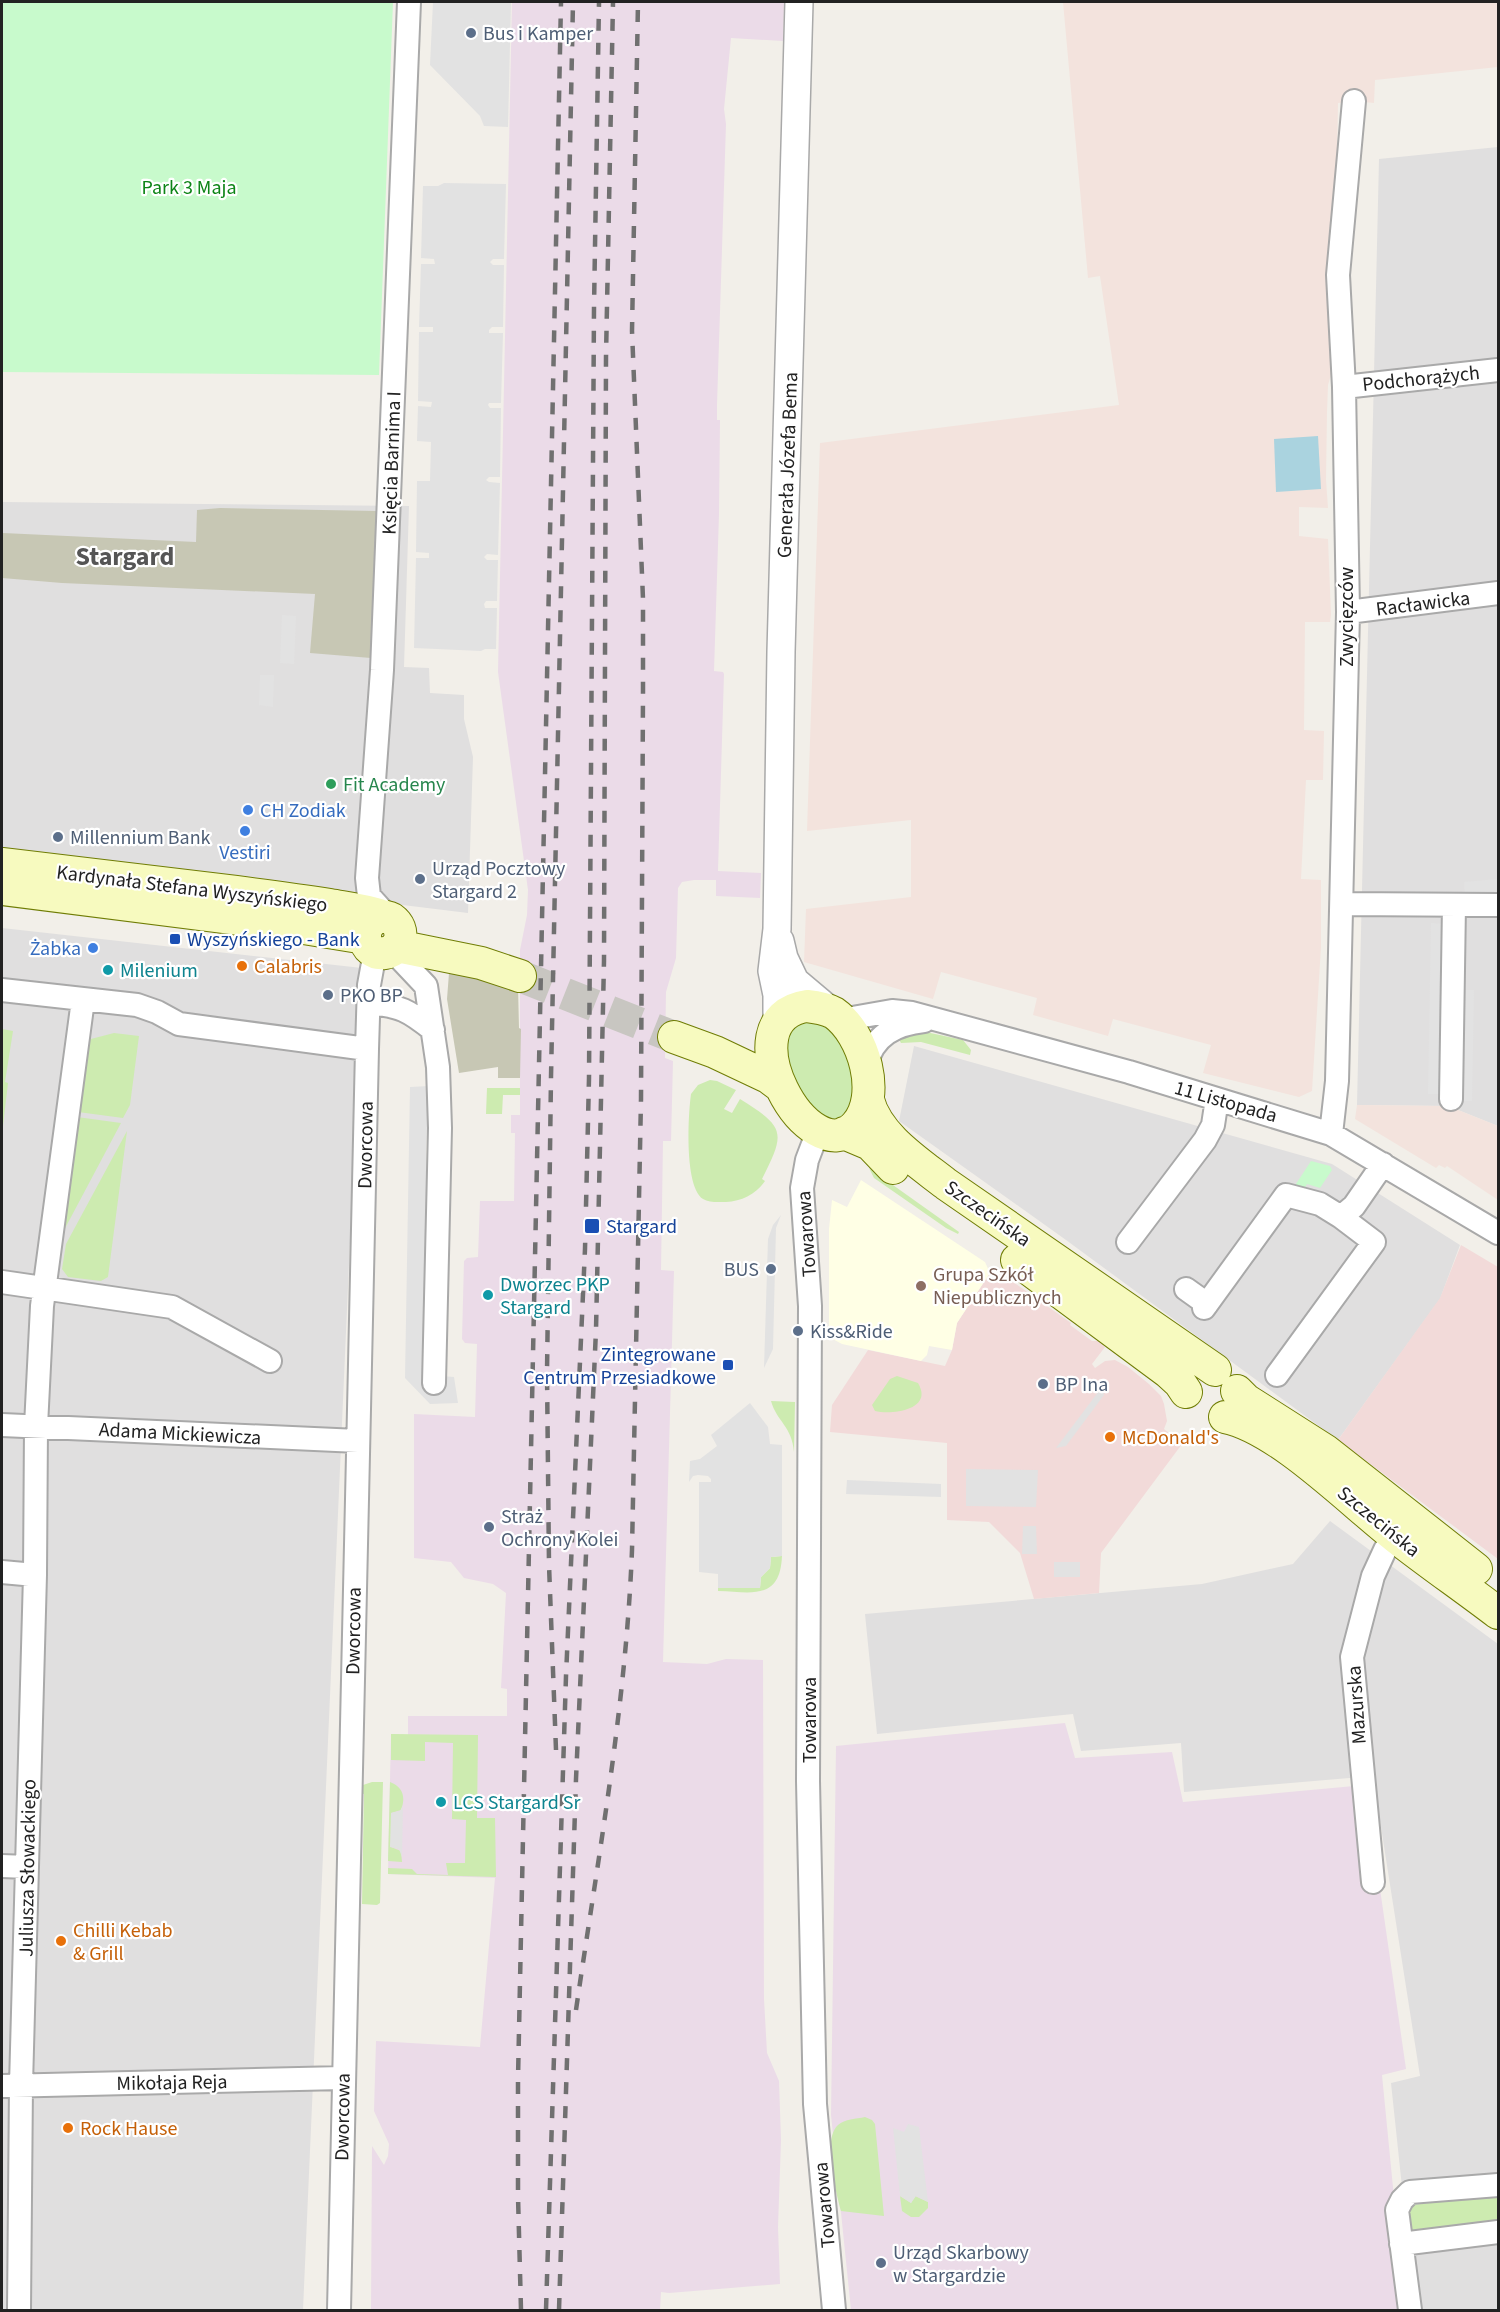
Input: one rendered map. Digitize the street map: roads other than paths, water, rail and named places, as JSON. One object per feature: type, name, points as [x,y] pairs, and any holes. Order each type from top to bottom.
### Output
[{"type":"main road","name":"Kardynała Stefana Wyszyńskiego","points":[[2,864],[287,898],[372,912],[385,934]]},
{"type":"main road","name":"Kardynała Stefana Wyszyńskiego","points":[[2,889],[279,924],[385,934],[418,931],[481,963],[520,976]]},
{"type":"main road","points":[[715,1052],[739,1051],[765,1042],[786,1012],[801,1007],[815,1007],[837,1016],[856,1040],[866,1065],[868,1100],[861,1118],[854,1127],[831,1132],[800,1117],[789,1104],[774,1066],[775,1028]]},
{"type":"main road","points":[[674,1037],[715,1052],[768,1077],[780,1086]]},
{"type":"main road","name":"Szczecińska","points":[[868,1100],[870,1110],[880,1126],[915,1160],[946,1184],[1226,1392],[1246,1400],[1326,1451],[1498,1586]]},
{"type":"main road","name":"Szczecińska","points":[[831,1132],[870,1144],[894,1169],[1172,1375],[1186,1392],[1187,1404],[1194,1414],[1203,1420],[1214,1421],[1226,1392]]},
{"type":"main road","points":[[1186,1392],[1193,1377],[1200,1372],[1226,1392]]},
{"type":"main road","name":"Szczecińska","points":[[1226,1392],[1239,1420],[1285,1448],[1316,1471],[1394,1536],[1498,1613]]},
{"type":"street","name":"Księcia Barnima I","points":[[409,2],[382,670],[367,878],[369,896],[385,934],[426,986]]},
{"type":"street","name":"Generała Józefa Bema","points":[[775,1028],[777,995],[772,970],[777,928],[781,652],[799,2]]},
{"type":"street","name":"Zwycięzców","points":[[1331,1134],[1336,1095],[1347,612],[1344,387],[1338,275],[1354,101]]},
{"type":"street","name":"Podchorążych","points":[[1344,387],[1498,370]]},
{"type":"street","name":"Racławicka","points":[[1347,612],[1498,593]]},
{"type":"street","points":[[1341,904],[1498,905]]},
{"type":"street","points":[[1450,1099],[1454,905]]},
{"type":"street","name":"Generała Józefa Bema","points":[[777,928],[784,958],[795,981],[837,1016]]},
{"type":"street","name":"Dworcowa","points":[[339,2310],[369,985],[385,934]]},
{"type":"street","points":[[434,1383],[440,1128],[438,1067],[426,986],[447,970],[481,963]]},
{"type":"street","points":[[2,990],[137,1005],[157,1012],[179,1024],[367,1049]]},
{"type":"street","name":"Juliusza Słowackiego","points":[[19,2310],[11,2174],[11,2086],[27,1867],[35,1575],[36,1426],[43,1289],[83,1000]]},
{"type":"street","points":[[370,1003],[395,1005],[412,1014],[433,1030]]},
{"type":"street","name":"11 Listopada","points":[[837,1016],[892,1011],[912,1013],[1129,1072],[1331,1134],[1498,1233]]},
{"type":"street","name":"11 Listopada","points":[[866,1065],[869,1054],[878,1039],[892,1028],[932,1020]]},
{"type":"street","points":[[1128,1242],[1205,1140],[1212,1125],[1217,1099]]},
{"type":"street","name":"Towarowa","points":[[831,1132],[804,1171],[802,1195],[810,1298],[808,1781],[815,2104],[834,2310]]},
{"type":"street","points":[[1341,1217],[1354,1206],[1383,1164]]},
{"type":"street","points":[[1186,1289],[1206,1306],[1286,1195],[1320,1204],[1374,1242],[1277,1375]]},
{"type":"street","points":[[2,1282],[172,1307],[270,1361]]},
{"type":"street","name":"Adama Mickiewicza","points":[[2,1425],[358,1441]]},
{"type":"street","name":"Mazurska","points":[[1373,1882],[1352,1657],[1373,1576],[1384,1550],[1394,1536]]},
{"type":"street","points":[[2,1572],[35,1575]]},
{"type":"street","points":[[2,1866],[27,1867]]},
{"type":"street","name":"Mikołaja Reja","points":[[11,2086],[343,2078]]},
{"type":"street","points":[[1410,2310],[1397,2210],[1402,2200],[1410,2192],[1498,2186]]},
{"type":"street","points":[[1401,2244],[1498,2232]]},
{"type":"water","points":[[1318,436],[1321,489],[1276,492],[1274,439]]},
{"type":"tunnel","points":[[520,976],[674,1037]]},
{"type":"railway","points":[[521,2310],[518,2079],[561,2]]},
{"type":"railway","points":[[556,1750],[549,1565],[547,1373],[573,2]]},
{"type":"railway","points":[[546,2310],[566,1676],[585,1249],[589,1078],[594,308],[599,2]]},
{"type":"railway","points":[[559,2310],[576,1779],[596,1330],[604,961],[606,357],[613,2]]},
{"type":"railway","points":[[576,2010],[617,1724],[624,1666],[632,1550],[641,1099],[643,691],[643,599],[632,331],[638,2]]},
{"type":"place","name":"Bus i Kamper","points":[[471,33]]},
{"type":"place","name":"Fit Academy","points":[[331,784]]},
{"type":"place","name":"CH Zodiak","points":[[248,810]]},
{"type":"place","name":"Vestiri","points":[[245,831]]},
{"type":"place","name":"Millennium Bank","points":[[58,837]]},
{"type":"place","name":"Urząd Pocztowy Stargard 2","points":[[420,879]]},
{"type":"place","name":"Wyszyńskiego - Bank","points":[[175,939]]},
{"type":"place","name":"Żabka","points":[[93,948]]},
{"type":"place","name":"Calabris","points":[[242,966]]},
{"type":"place","name":"Milenium","points":[[108,970]]},
{"type":"place","name":"PKO BP","points":[[328,995]]},
{"type":"place","name":"Stargard","points":[[592,1226]]},
{"type":"place","name":"BUS","points":[[771,1269]]},
{"type":"place","name":"Grupa Szkół Niepublicznych","points":[[921,1286]]},
{"type":"place","name":"Dworzec PKP Stargard","points":[[488,1295]]},
{"type":"place","name":"Kiss&Ride","points":[[798,1331]]},
{"type":"place","name":"Zintegrowane Centrum Przesiadkowe","points":[[728,1365]]},
{"type":"place","name":"BP Ina","points":[[1043,1384]]},
{"type":"place","name":"McDonald's","points":[[1110,1437]]},
{"type":"place","name":"Straż Ochrony Kolei","points":[[489,1527]]},
{"type":"place","name":"LCS Stargard Sr","points":[[441,1802]]},
{"type":"place","name":"Chilli Kebab & Grill","points":[[61,1941]]},
{"type":"place","name":"Rock Hause","points":[[68,2128]]},
{"type":"place","name":"Urząd Skarbowy w Stargardzie","points":[[881,2263]]},
{"type":"district","name":"Stargard","points":[[125,556]]},
{"type":"park label","name":"Park 3 Maja","points":[[189,187]]}]
